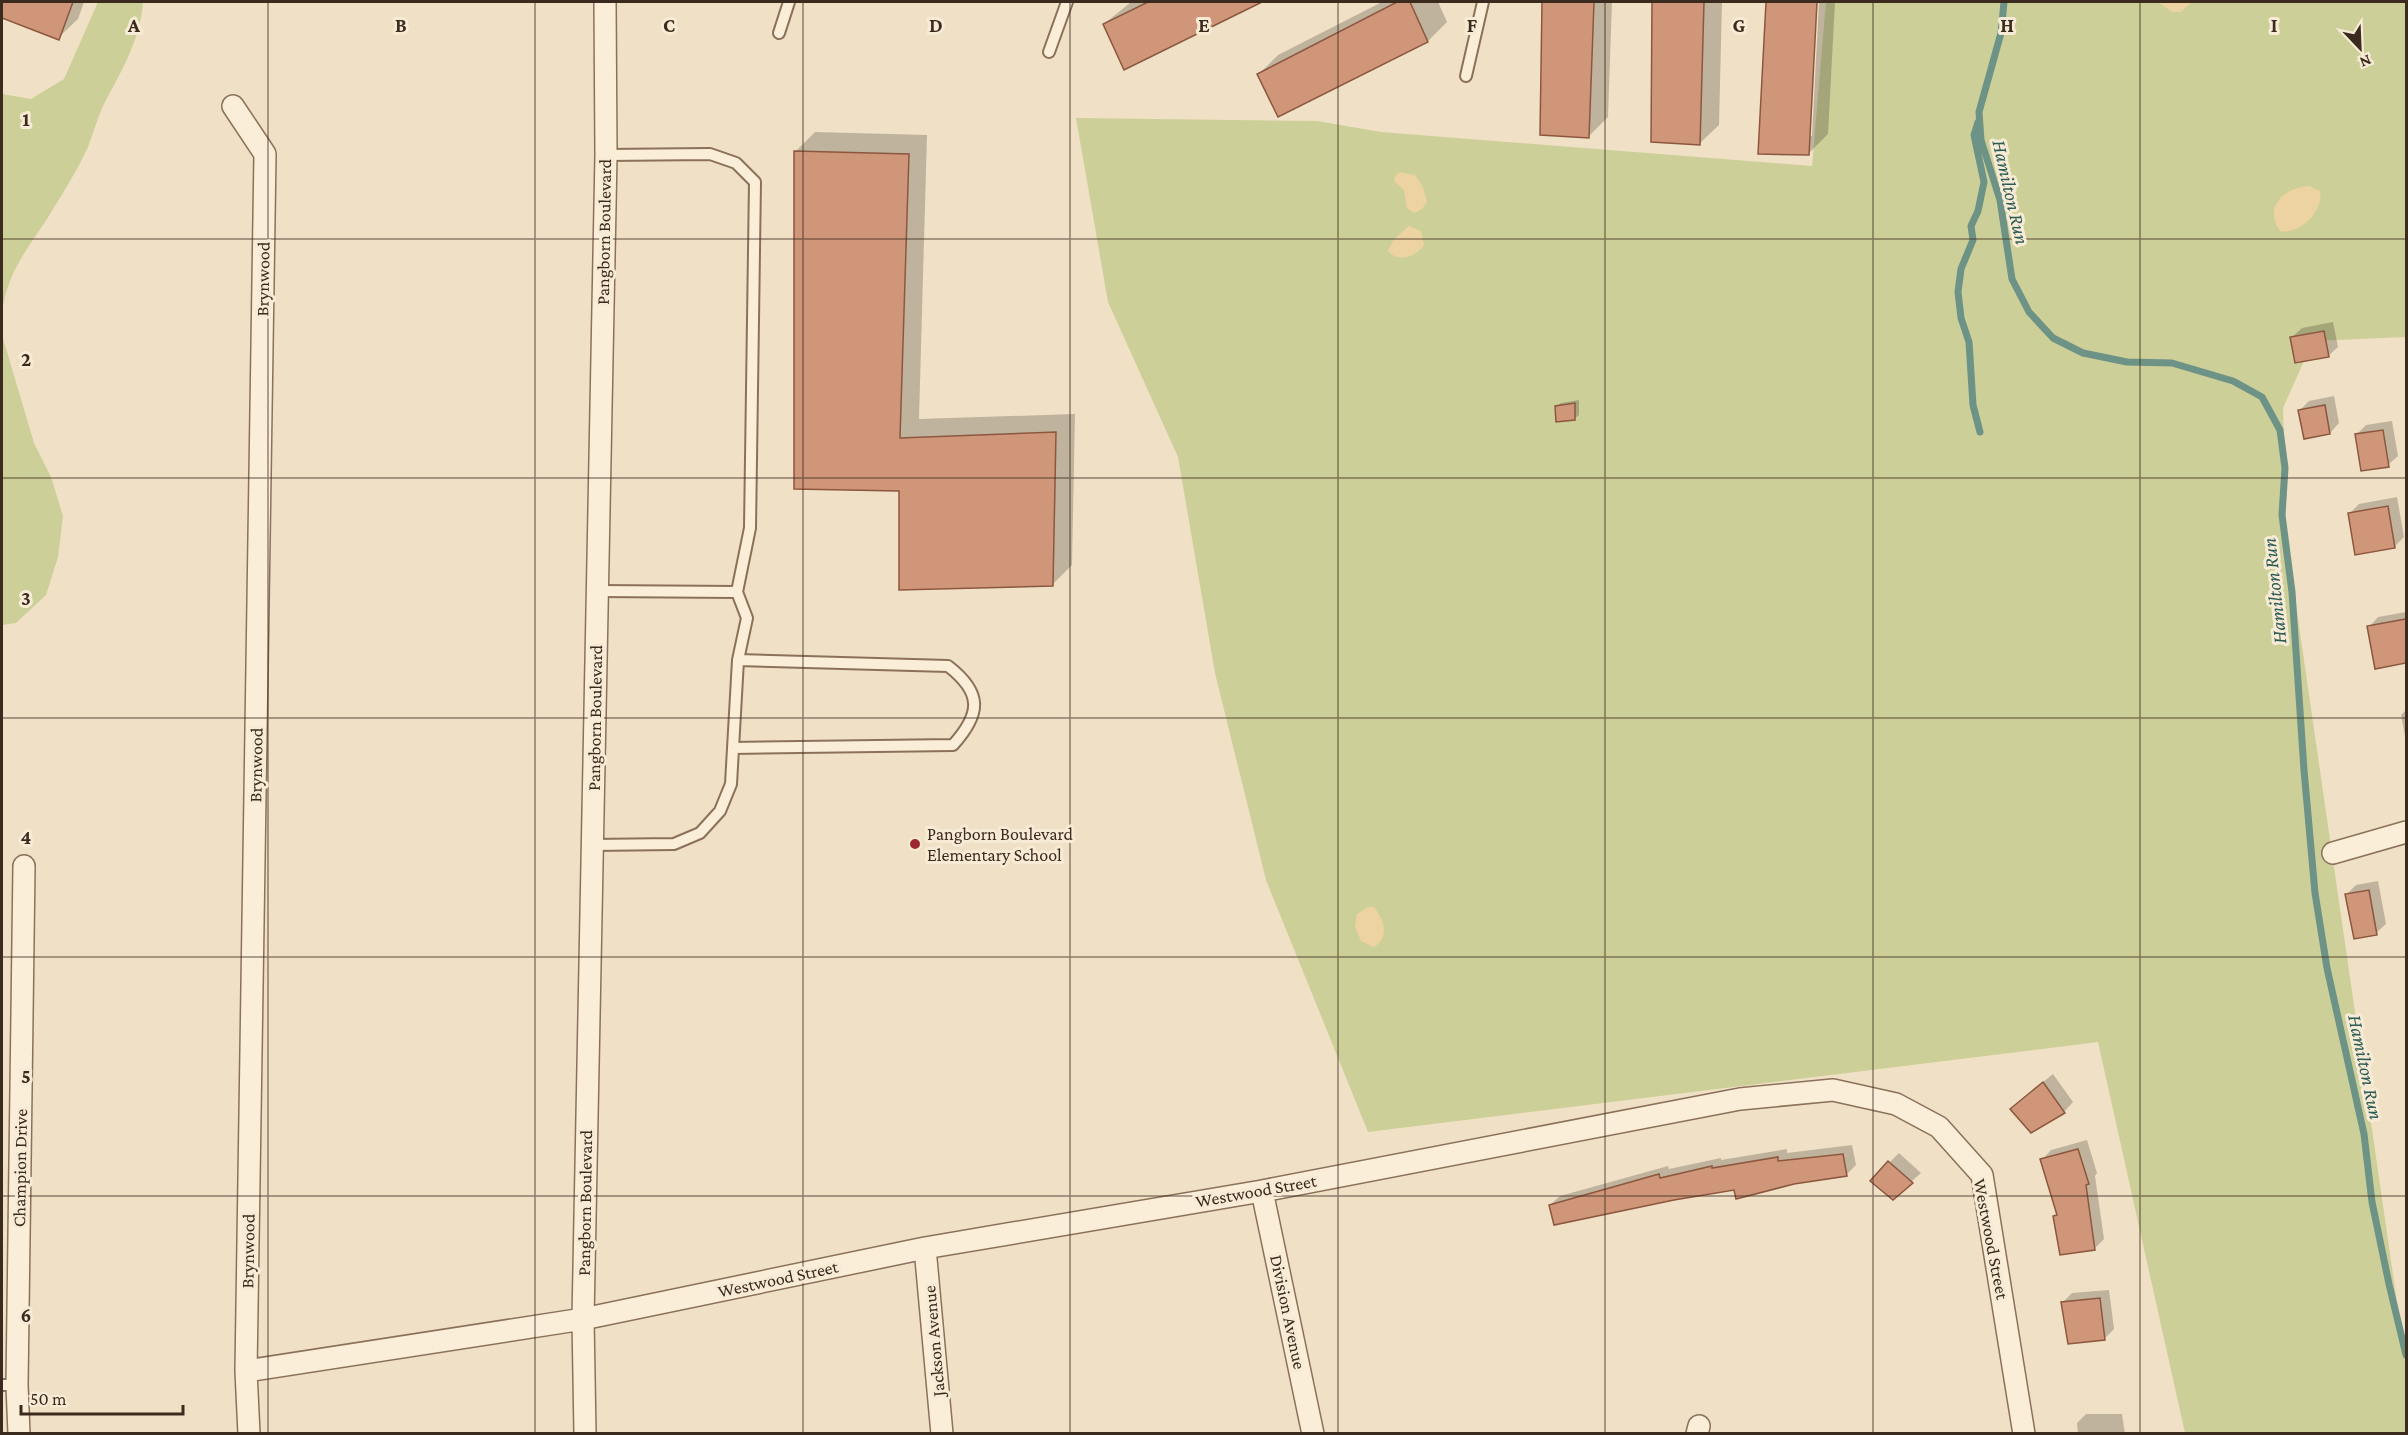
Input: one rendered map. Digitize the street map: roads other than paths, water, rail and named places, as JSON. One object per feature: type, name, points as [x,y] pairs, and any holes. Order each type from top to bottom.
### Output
[{"type":"street","name":"Pangborn Boulevard","points":[[585,1434],[583,1319],[606,155],[605,2]]},
{"type":"street","name":"Brynwood","points":[[233,106],[265,154],[246,1371],[249,1434]]},
{"type":"street","points":[[2333,853],[2406,832]]},
{"type":"street","name":"Champion Drive","points":[[19,1434],[9,1385],[11,1113],[24,866]]},
{"type":"street","name":"Westwood Street","points":[[246,1371],[583,1319],[925,1248],[1262,1191],[1740,1099],[1833,1090],[1896,1104],[1939,1127],[1982,1174],[2024,1434]]},
{"type":"street","name":"Division Avenue","points":[[1262,1191],[1313,1434]]},
{"type":"street","name":"Jackson Avenue","points":[[925,1248],[942,1434]]},
{"type":"lane","points":[[779,33],[789,2]]},
{"type":"lane","points":[[1049,52],[1067,2]]},
{"type":"lane","points":[[1466,76],[1483,2]]},
{"type":"lane","points":[[592,845],[674,844],[700,833],[720,811],[731,784],[738,660],[747,618],[737,592],[750,528],[755,182],[736,164],[710,154],[606,155]]},
{"type":"lane","points":[[597,591],[737,592]]},
{"type":"lane","points":[[733,748],[953,745],[969,727],[975,697],[966,680],[948,666],[738,660]]},
{"type":"waterway","name":"Hamilton Run","points":[[2004,2],[2001,33],[1979,112],[1981,140],[2000,200],[2012,279],[2029,312],[2053,338],[2083,353],[2127,362],[2172,363],[2233,381],[2262,397],[2280,430],[2285,468],[2282,515],[2292,592],[2315,893],[2327,968],[2364,1134],[2372,1202],[2406,1355]]},
{"type":"waterway","points":[[1978,122],[1974,135],[1984,182],[1978,211],[1971,226],[1973,240],[1961,269],[1958,292],[1961,318],[1969,342],[1973,405],[1980,432]]},
{"type":"place","name":"Pangborn Boulevard Elementary School","points":[[915,844]]}]
